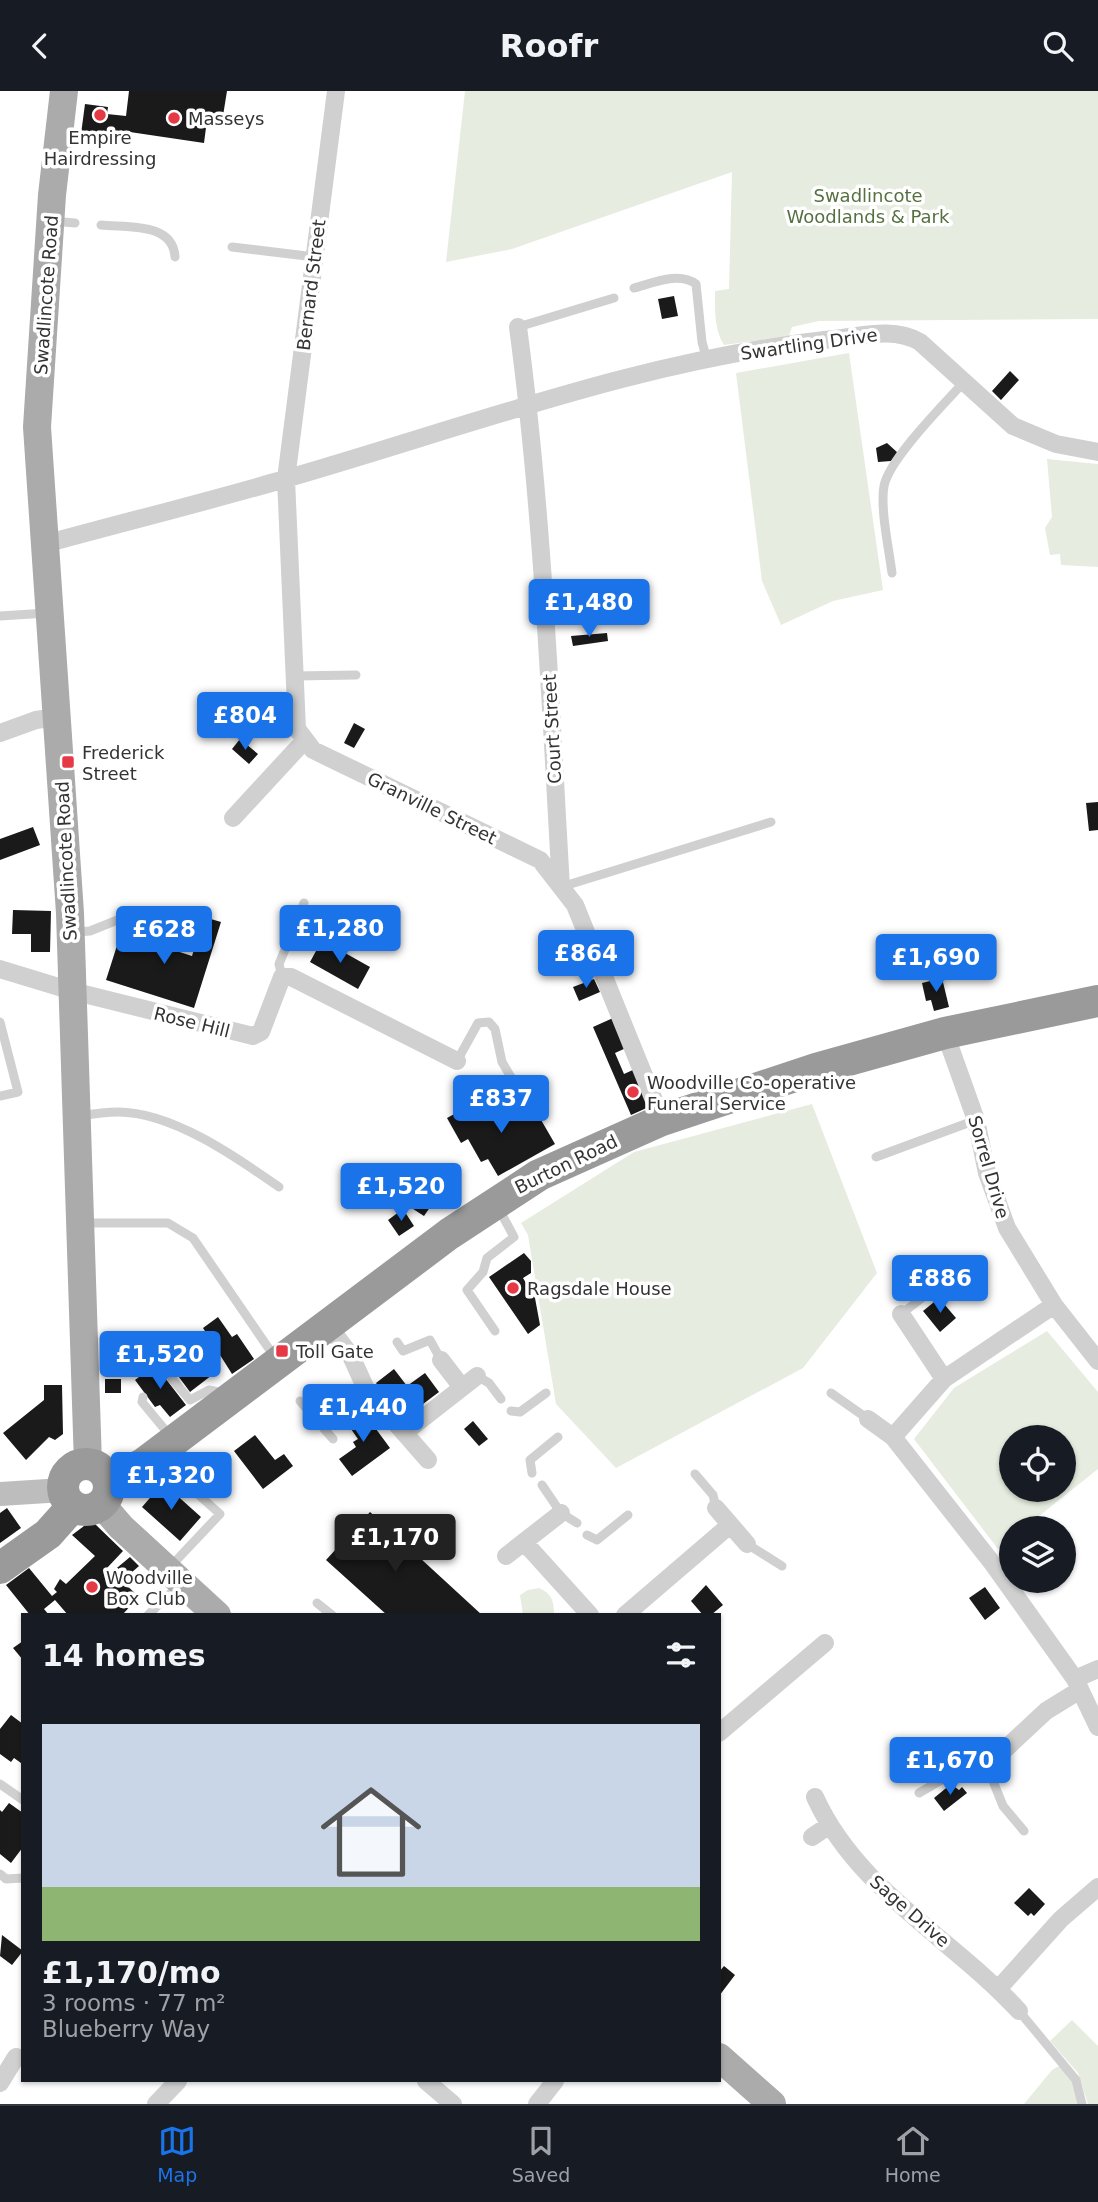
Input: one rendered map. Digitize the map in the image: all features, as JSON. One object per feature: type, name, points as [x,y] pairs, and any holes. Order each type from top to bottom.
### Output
[{"type":"highway","name":"Burton Road","points":[[87,1489],[144,1464],[173,1455],[227,1401],[495,1201],[539,1175],[662,1120],[816,1069],[945,1033],[1098,1001]]},
{"type":"highway","points":[[0,1568],[48,1534],[87,1489]]},
{"type":"main road","name":"Swadlincote Road","points":[[64,91],[63,222],[37,427],[71,933],[82,1223],[87,1489]]},
{"type":"main road","points":[[87,1489],[215,1613]]},
{"type":"main road","points":[[721,2059],[772,2104]]},
{"type":"street","name":"Bernard Street","points":[[286,479],[336,91]]},
{"type":"street","name":"Court Street","points":[[518,327],[528,403],[561,887]]},
{"type":"street","name":"Swartling Drive","points":[[528,403],[707,359],[782,345],[893,333],[920,342],[1013,426],[1056,444],[1098,452]]},
{"type":"street","points":[[45,544],[286,479],[528,403]]},
{"type":"street","points":[[233,818],[305,740],[297,729],[286,479]]},
{"type":"street","points":[[0,733],[36,720],[57,717]]},
{"type":"street","name":"Granville Street","points":[[305,740],[313,750],[540,860],[575,905],[662,1120]]},
{"type":"street","name":"Rose Hill","points":[[0,969],[72,991],[253,1036],[261,1032],[282,977]]},
{"type":"street","points":[[282,977],[291,977],[306,983],[457,1061]]},
{"type":"street","name":"Sorrel Drive","points":[[945,1033],[976,1120],[986,1173],[1007,1228],[1055,1305],[1098,1361]]},
{"type":"street","points":[[893,1437],[944,1379],[1055,1305]]},
{"type":"street","points":[[901,1314],[944,1379]]},
{"type":"street","points":[[328,1325],[351,1356],[366,1389],[428,1459]]},
{"type":"street","points":[[441,1360],[461,1386]]},
{"type":"street","points":[[404,1433],[477,1375]]},
{"type":"street","points":[[868,1419],[893,1437],[993,1564],[1077,1685],[1098,1727]]},
{"type":"street","points":[[0,1494],[87,1489]]},
{"type":"street","points":[[716,1508],[747,1544]]},
{"type":"street","points":[[506,1556],[561,1513]]},
{"type":"street","points":[[627,1613],[730,1525]]},
{"type":"street","points":[[524,1542],[588,1613]]},
{"type":"street","points":[[721,1731],[825,1643]]},
{"type":"street","points":[[965,1766],[987,1766],[1046,1711],[1098,1669]]},
{"type":"street","name":"Sage Drive","points":[[815,1797],[828,1826],[880,1889],[999,1988],[1019,2011]]},
{"type":"street","points":[[812,1837],[828,1826]]},
{"type":"street","points":[[999,1988],[1061,1919],[1098,1887]]},
{"type":"street","points":[[0,2083],[20,2058]]},
{"type":"street","points":[[156,2104],[177,2082]]},
{"type":"street","points":[[427,2082],[453,2104]]},
{"type":"street","points":[[537,2104],[554,2082]]},
{"type":"lane","points":[[101,225],[165,234],[173,243],[175,257]]},
{"type":"lane","points":[[232,247],[315,257]]},
{"type":"lane","points":[[635,288],[673,278],[689,280],[696,284],[702,342],[707,359]]},
{"type":"lane","points":[[518,327],[614,298]]},
{"type":"lane","points":[[892,573],[883,492],[886,477],[964,381]]},
{"type":"lane","points":[[0,616],[50,612]]},
{"type":"lane","points":[[295,676],[356,675]]},
{"type":"lane","points":[[561,887],[771,822]]},
{"type":"lane","points":[[282,977],[279,964],[304,904]]},
{"type":"lane","points":[[71,933],[90,931],[120,919]]},
{"type":"lane","points":[[0,1022],[18,1092],[0,1096]]},
{"type":"lane","points":[[457,1061],[478,1023],[489,1022],[495,1029],[502,1062],[522,1096]]},
{"type":"lane","points":[[77,1116],[120,1112],[171,1124],[222,1147],[279,1187]]},
{"type":"lane","points":[[876,1157],[976,1120]]},
{"type":"lane","points":[[495,1201],[514,1237],[487,1258],[483,1272],[467,1290],[495,1331]]},
{"type":"lane","points":[[82,1223],[168,1223],[193,1238],[278,1363]]},
{"type":"lane","points":[[901,1314],[931,1291]]},
{"type":"lane","points":[[397,1342],[403,1351],[429,1341],[441,1360]]},
{"type":"lane","points":[[477,1375],[489,1383],[501,1399]]},
{"type":"lane","points":[[172,1380],[190,1400],[214,1389],[227,1401]]},
{"type":"lane","points":[[319,1423],[366,1389]]},
{"type":"lane","points":[[511,1411],[520,1412],[546,1393]]},
{"type":"lane","points":[[831,1393],[868,1419]]},
{"type":"lane","points":[[144,1397],[142,1402],[173,1455],[220,1514],[149,1613]]},
{"type":"lane","points":[[300,1401],[333,1439]]},
{"type":"lane","points":[[532,1473],[530,1460],[558,1437]]},
{"type":"lane","points":[[695,1474],[713,1495],[716,1508]]},
{"type":"lane","points":[[542,1485],[561,1513],[577,1523]]},
{"type":"lane","points":[[586,1535],[597,1540],[628,1515]]},
{"type":"lane","points":[[747,1544],[782,1566]]},
{"type":"lane","points":[[317,1602],[330,1613]]},
{"type":"lane","points":[[919,1793],[965,1766]]},
{"type":"lane","points":[[987,1766],[1003,1806],[1024,1831]]},
{"type":"lane","points":[[0,1784],[21,1799]]},
{"type":"lane","points":[[0,1874],[6,1879],[21,1878]]},
{"type":"lane","points":[[1019,2011],[1076,2080],[1082,2104]]},
{"type":"green space","name":"Swadlincote Woodlands & Park","points":[[465,91],[1098,91],[1098,319],[819,321],[792,327],[789,336],[724,345],[717,326],[715,291],[729,289],[732,172],[512,249],[446,262]]},
{"type":"green space","points":[[849,353],[883,590],[833,601],[781,625],[762,581],[736,373]]},
{"type":"green space","points":[[1047,459],[1098,464],[1098,567],[1061,565],[1060,554],[1050,555],[1045,528],[1052,517]]},
{"type":"green space","points":[[812,1104],[877,1273],[803,1368],[616,1468],[556,1404],[528,1235],[521,1223],[634,1152]]},
{"type":"green space","points":[[1047,1331],[1098,1392],[1098,1469],[1076,1487],[1076,1425],[999,1425],[999,1502],[1057,1502],[1039,1516],[999,1516],[998,1549],[914,1439],[954,1388]]},
{"type":"green space","points":[[539,1588],[547,1593],[554,1613],[523,1613],[520,1595]]},
{"type":"green space","points":[[1072,2020],[1098,2046],[1098,2104],[1088,2104],[1078,2073],[1050,2041]]},
{"type":"green space","points":[[1061,2065],[1075,2085],[1080,2104],[1024,2104],[1052,2070]]},
{"type":"building","name":"Masseys","points":[[129,91],[227,91],[222,122],[207,120],[204,143],[123,131],[123,139],[81,134],[85,104],[108,107],[107,114],[126,116]]},
{"type":"building","points":[[674,296],[678,316],[662,319],[658,299]]},
{"type":"building","points":[[1010,371],[1019,380],[1001,400],[992,391]]},
{"type":"building","points":[[887,443],[898,453],[891,461],[878,462],[876,448]]},
{"type":"building","points":[[607,633],[608,641],[573,646],[571,636]]},
{"type":"building","points":[[354,723],[365,729],[354,748],[344,743]]},
{"type":"building","points":[[240,739],[258,754],[249,764],[232,749]]},
{"type":"building","points":[[1098,802],[1098,830],[1089,831],[1086,803]]},
{"type":"building","points":[[33,827],[40,845],[0,860],[0,839]]},
{"type":"building","points":[[13,910],[51,911],[50,952],[31,952],[31,934],[12,934]]},
{"type":"building","points":[[204,917],[221,922],[194,1008],[106,980],[121,933],[192,956]]},
{"type":"building","points":[[322,940],[370,967],[358,989],[310,962]]},
{"type":"building","points":[[942,978],[949,1007],[934,1011],[931,1000],[926,1001],[922,983]]},
{"type":"building","points":[[594,979],[600,992],[579,1001],[573,987]]},
{"type":"building","points":[[613,1018],[626,1048],[615,1053],[624,1074],[635,1069],[651,1106],[631,1115],[593,1027]]},
{"type":"building","points":[[487,1096],[502,1123],[533,1106],[555,1144],[498,1176],[488,1159],[481,1162],[468,1139],[461,1143],[447,1118]]},
{"type":"building","points":[[392,1173],[435,1200],[424,1216],[382,1189]]},
{"type":"building","points":[[403,1209],[414,1226],[399,1236],[388,1220]]},
{"type":"building","name":"Ragsdale House","points":[[524,1253],[531,1261],[531,1273],[523,1278],[535,1298],[540,1325],[528,1334],[489,1277]]},
{"type":"building","points":[[939,1298],[956,1318],[940,1332],[923,1311]]},
{"type":"building","points":[[218,1317],[232,1337],[237,1334],[254,1359],[232,1374],[203,1328]]},
{"type":"building","points":[[182,1333],[212,1375],[190,1392],[159,1350]]},
{"type":"building","points":[[155,1365],[186,1405],[170,1417],[160,1405],[155,1407],[135,1380]]},
{"type":"building","points":[[394,1369],[407,1386],[425,1373],[439,1392],[403,1419],[376,1383]]},
{"type":"building","points":[[105,1379],[121,1379],[121,1393],[105,1393]]},
{"type":"building","points":[[44,1385],[62,1385],[63,1434],[55,1440],[49,1437],[26,1460],[3,1433],[44,1400]]},
{"type":"building","points":[[362,1410],[390,1448],[352,1476],[339,1459],[356,1447],[353,1442],[358,1439],[346,1422]]},
{"type":"building","points":[[473,1421],[488,1439],[479,1446],[464,1429]]},
{"type":"building","points":[[255,1435],[275,1460],[284,1454],[293,1466],[263,1489],[234,1451]]},
{"type":"building","points":[[163,1483],[201,1517],[180,1541],[142,1507]]},
{"type":"building","points":[[7,1508],[21,1528],[0,1543],[0,1513]]},
{"type":"building","points":[[370,1512],[480,1613],[385,1613],[326,1560]]},
{"type":"building","points":[[88,1523],[95,1524],[123,1551],[107,1568],[112,1572],[130,1557],[139,1566],[122,1581],[139,1597],[124,1613],[66,1613],[55,1600],[44,1609],[47,1613],[28,1613],[6,1585],[29,1568],[52,1596],[57,1592],[54,1589],[60,1579],[66,1584],[95,1556],[72,1535]]},
{"type":"building","points":[[706,1585],[723,1605],[713,1613],[701,1613],[691,1601]]},
{"type":"building","points":[[985,1587],[1000,1608],[985,1620],[969,1598]]},
{"type":"building","points":[[21,1642],[21,1658],[13,1648]]},
{"type":"building","points":[[11,1715],[21,1722],[21,1763],[14,1758],[11,1762],[0,1754],[0,1729]]},
{"type":"building","points":[[951,1784],[959,1790],[962,1787],[967,1793],[944,1811],[934,1798]]},
{"type":"building","points":[[9,1803],[21,1812],[21,1850],[11,1863],[0,1854],[0,1810],[2,1812]]},
{"type":"building","points":[[1029,1888],[1045,1904],[1034,1916],[1031,1913],[1028,1916],[1014,1903]]},
{"type":"building","points":[[2,1935],[21,1949],[12,1965],[0,1956]]},
{"type":"building","points":[[724,1966],[735,1975],[721,1993],[721,1970]]},
{"type":"place","name":"Empire Hairdressing","points":[[100,115]]},
{"type":"place","name":"Masseys","points":[[174,118]]},
{"type":"place","name":"Frederick Street","points":[[68,762]]},
{"type":"place","name":"Woodville Co-operative Funeral Service","points":[[633,1092]]},
{"type":"place","name":"Ragsdale House","points":[[513,1288]]},
{"type":"place","name":"Toll Gate","points":[[282,1351]]},
{"type":"place","name":"Woodville Box Club","points":[[92,1587]]}]
